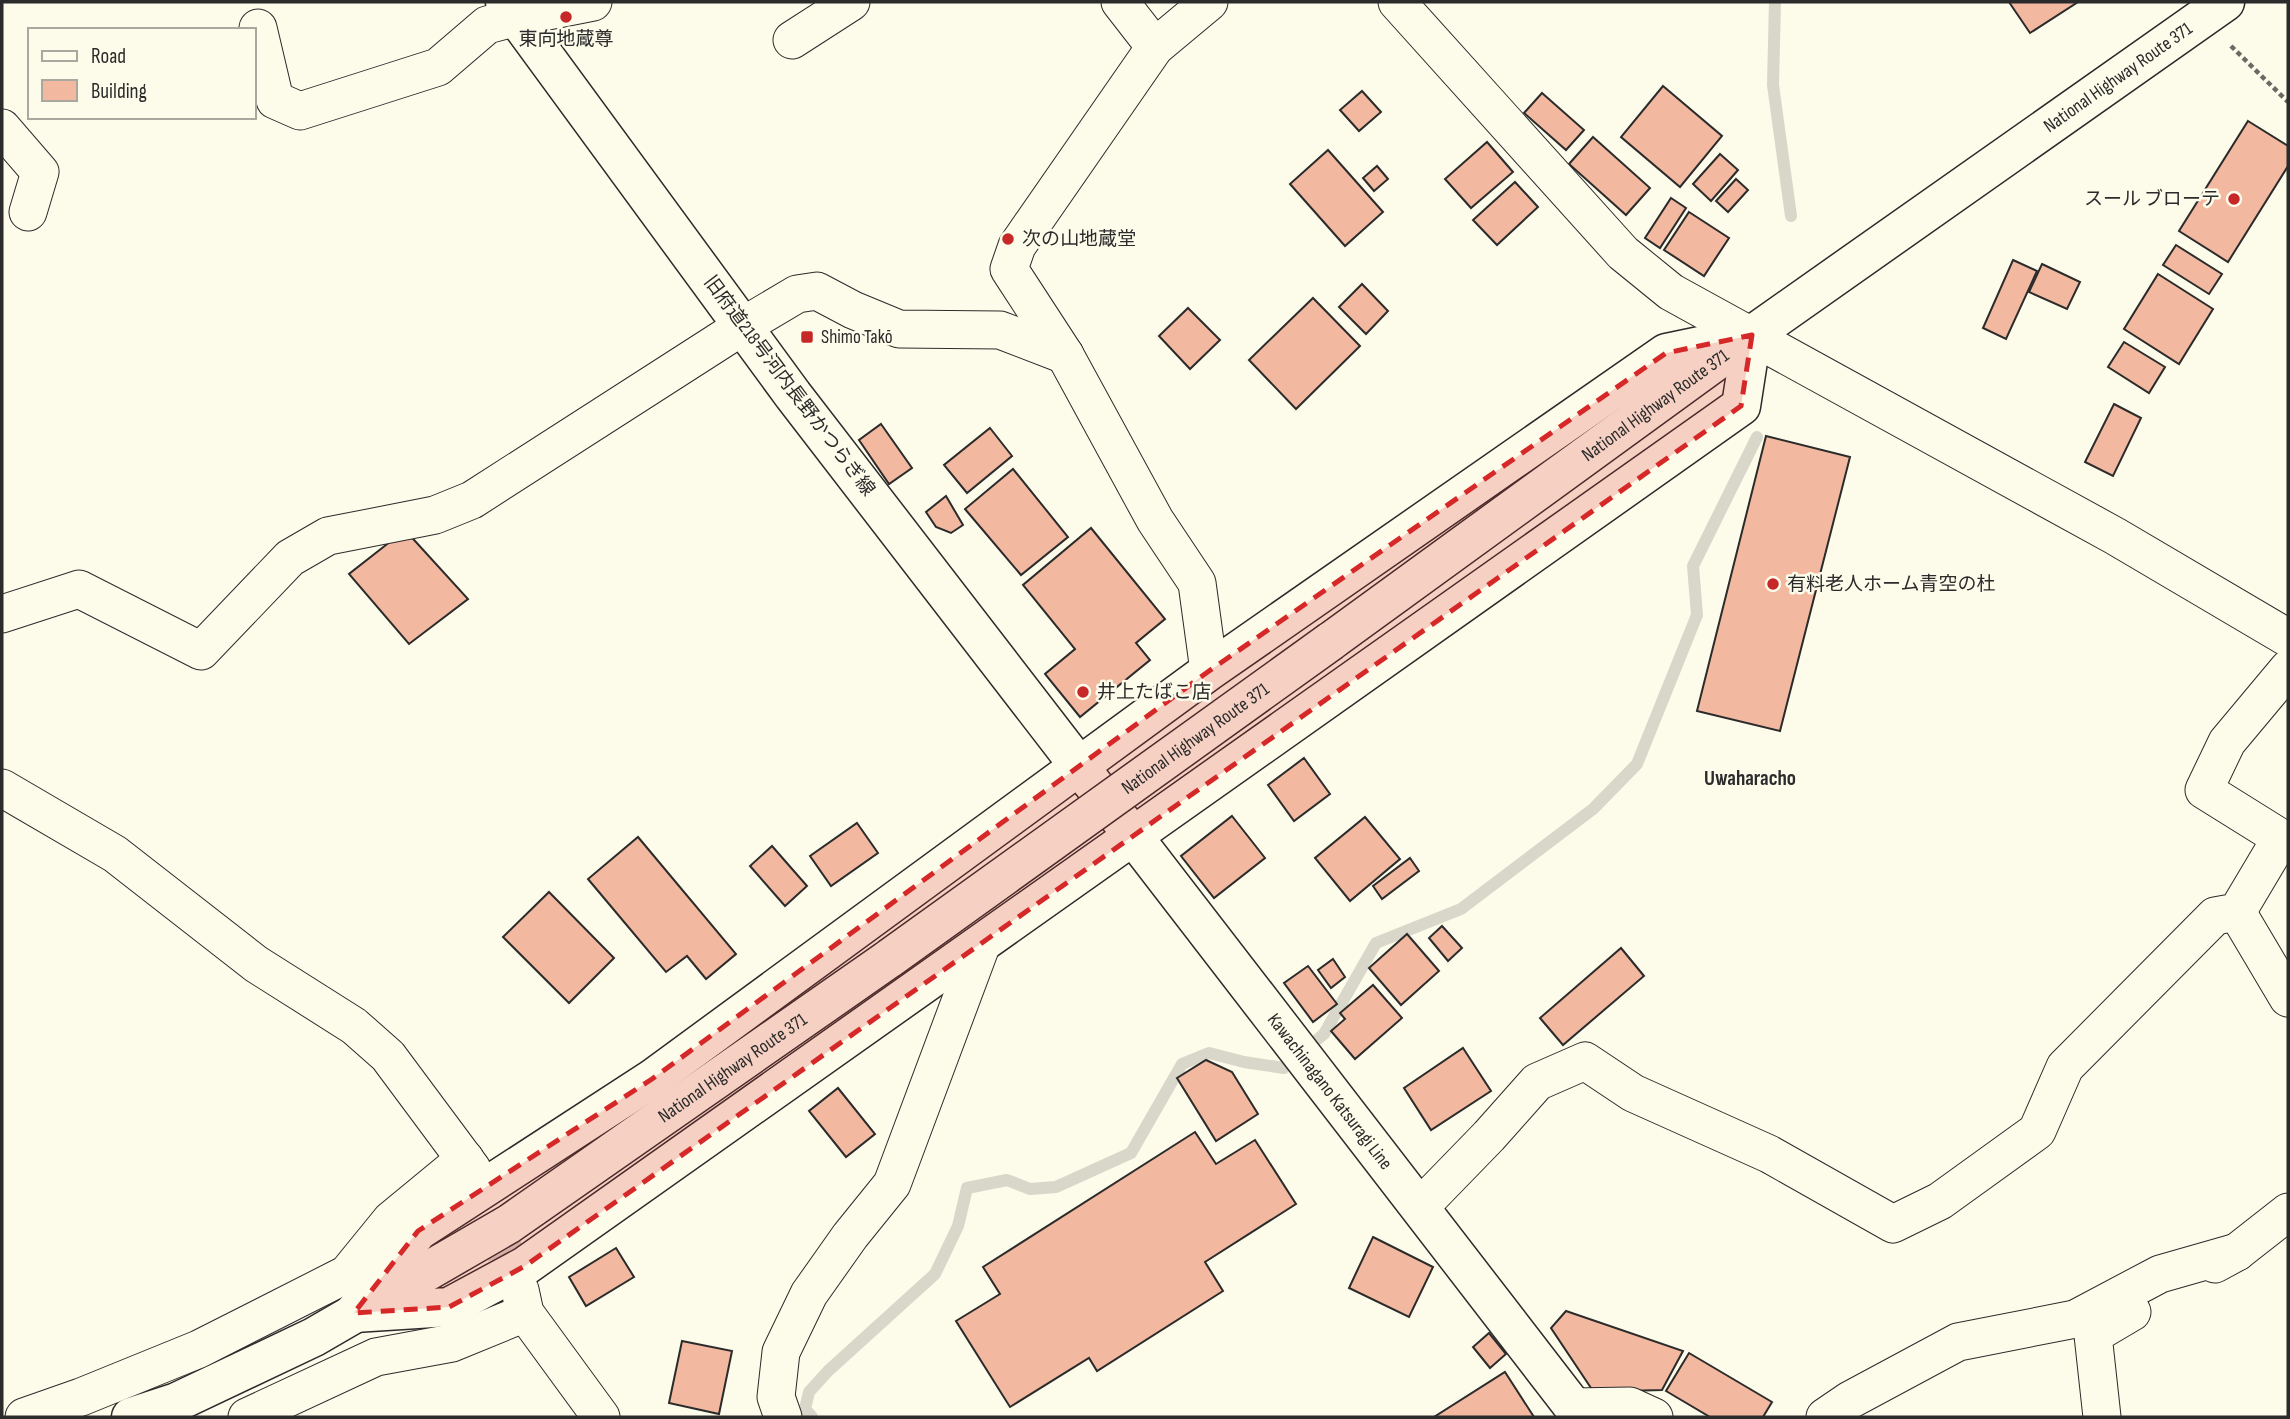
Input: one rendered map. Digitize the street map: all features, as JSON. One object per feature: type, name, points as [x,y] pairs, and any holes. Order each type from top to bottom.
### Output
[{"type":"main road","name":"旧府道218号河内長野かつらぎ線","points":[[511,9],[793,396],[1079,766]]},
{"type":"main road","name":"National Highway Route 371","points":[[131,1417],[177,1402],[314,1337],[509,1224],[890,958],[1752,335],[2213,10]]},
{"type":"main road","points":[[1752,335],[1741,407],[525,1266],[449,1307],[354,1313],[418,1231],[652,1079],[838,940],[1209,671],[1666,354],[1752,335]]},
{"type":"main road","name":"Kawachinagano Katsuragi Line","points":[[1079,766],[1135,835],[1577,1412]]},
{"type":"street","points":[[258,28],[275,100],[300,111],[438,67],[487,25],[511,9],[593,2]]},
{"type":"street","points":[[792,40],[851,2]]},
{"type":"street","points":[[1120,2],[1156,47]]},
{"type":"street","points":[[1209,2],[1156,47],[1017,246],[1009,269],[1065,355],[1155,520],[1197,583],[1209,671]]},
{"type":"street","points":[[1397,2],[1623,253],[1671,292],[2115,536],[2288,638]]},
{"type":"street","points":[[2,128],[40,172],[28,212]]},
{"type":"street","points":[[2,614],[79,589],[201,651],[290,558],[328,537],[435,515],[472,500],[797,294],[817,291],[853,310],[899,329],[1000,330],[1065,355]]},
{"type":"street","points":[[1420,1207],[1537,1082],[1585,1061],[1633,1093],[1769,1154],[1893,1224],[1940,1201],[2037,1132],[2065,1067],[2215,916],[2236,912],[2281,838],[2204,790],[2227,742],[2288,669]]},
{"type":"street","points":[[2,788],[115,854],[256,964],[354,1026],[388,1056],[469,1164],[391,1220],[347,1274],[200,1349],[24,1417]]},
{"type":"street","points":[[2236,912],[2288,998]]},
{"type":"street","points":[[783,1417],[776,1397],[781,1352],[808,1294],[892,1184],[981,946]]},
{"type":"street","points":[[2102,1417],[2093,1335],[2237,1252],[2288,1212]]},
{"type":"street","points":[[1825,1417],[1850,1400],[1958,1342],[2075,1319],[2160,1274],[2237,1252]]},
{"type":"street","points":[[247,1417],[376,1357],[452,1343],[523,1301],[601,1417]]},
{"type":"street","points":[[1577,1412],[1630,1406],[1654,1417]]},
{"type":"path","points":[[2213,10],[2288,102]]},
{"type":"highlighted area","points":[[1752,335],[1741,406],[525,1266],[449,1307],[354,1313],[418,1231],[652,1079],[1209,671],[1666,353]]},
{"type":"building","points":[[2009,2],[2078,2],[2030,33]]},
{"type":"building","points":[[1663,86],[1722,136],[1680,187],[1621,137]]},
{"type":"building","points":[[1362,91],[1381,112],[1359,131],[1340,110]]},
{"type":"building","points":[[1542,93],[1584,130],[1566,150],[1524,113]]},
{"type":"building","name":"スール ブローテ","points":[[2248,121],[2288,146],[2288,166],[2228,262],[2179,231]]},
{"type":"building","points":[[1593,137],[1650,188],[1626,215],[1569,164]]},
{"type":"building","points":[[1487,142],[1513,172],[1471,208],[1445,179]]},
{"type":"building","points":[[1328,150],[1383,212],[1345,246],[1290,184]]},
{"type":"building","points":[[1720,154],[1738,170],[1711,201],[1693,184]]},
{"type":"building","points":[[1377,166],[1388,179],[1374,191],[1363,178]]},
{"type":"building","points":[[1736,179],[1748,190],[1728,212],[1716,201]]},
{"type":"building","points":[[1515,182],[1538,207],[1497,245],[1473,220]]},
{"type":"building","points":[[1671,198],[1686,208],[1660,248],[1645,238]]},
{"type":"building","points":[[1689,212],[1729,238],[1704,276],[1664,250]]},
{"type":"building","points":[[2176,245],[2222,274],[2209,294],[2163,265]]},
{"type":"building","points":[[2013,260],[2037,271],[2006,339],[1983,328]]},
{"type":"building","points":[[2042,264],[2080,282],[2067,309],[2029,292]]},
{"type":"building","points":[[2158,274],[2213,309],[2179,364],[2124,329]]},
{"type":"building","points":[[1362,284],[1388,311],[1366,334],[1339,307]]},
{"type":"building","points":[[1313,298],[1360,346],[1296,409],[1249,360]]},
{"type":"building","points":[[1188,308],[1220,340],[1190,369],[1159,336]]},
{"type":"building","points":[[2124,342],[2165,367],[2149,393],[2108,367]]},
{"type":"building","points":[[2114,404],[2141,418],[2113,476],[2085,462]]},
{"type":"building","points":[[881,424],[912,468],[889,484],[859,440]]},
{"type":"building","points":[[990,428],[1012,456],[967,493],[944,465]]},
{"type":"building","name":"有料老人ホーム青空の杜","points":[[1766,436],[1850,457],[1780,731],[1697,711]]},
{"type":"building","points":[[1013,469],[1068,537],[1021,575],[965,509]]},
{"type":"building","points":[[946,496],[963,525],[951,533],[936,527],[926,512]]},
{"type":"building","points":[[1091,528],[1165,619],[1136,643],[1150,660],[1080,717],[1045,674],[1075,649],[1023,585]]},
{"type":"building","points":[[405,530],[468,599],[409,644],[349,574]]},
{"type":"building","points":[[1304,758],[1330,794],[1294,821],[1268,785]]},
{"type":"building","points":[[1232,816],[1265,858],[1214,898],[1181,856]]},
{"type":"building","points":[[1365,817],[1400,859],[1350,901],[1315,858]]},
{"type":"building","points":[[857,823],[878,853],[831,886],[810,856]]},
{"type":"building","points":[[638,837],[736,954],[706,979],[687,956],[666,972],[588,879]]},
{"type":"building","points":[[772,846],[807,886],[785,906],[750,866]]},
{"type":"building","points":[[1410,858],[1419,871],[1382,899],[1373,886]]},
{"type":"building","points":[[549,892],[614,958],[569,1003],[503,937]]},
{"type":"building","points":[[1442,926],[1462,948],[1448,961],[1429,938]]},
{"type":"building","points":[[1407,934],[1439,971],[1401,1005],[1369,968]]},
{"type":"building","points":[[1621,948],[1644,976],[1563,1045],[1540,1018]]},
{"type":"building","points":[[1333,959],[1345,977],[1331,988],[1318,970]]},
{"type":"building","points":[[1308,966],[1337,1004],[1313,1022],[1284,983]]},
{"type":"building","points":[[1373,985],[1402,1018],[1355,1059],[1331,1031],[1345,1019],[1340,1013]]},
{"type":"building","points":[[1463,1048],[1491,1091],[1431,1130],[1404,1088]]},
{"type":"building","points":[[1206,1060],[1232,1072],[1258,1114],[1216,1141],[1177,1078]]},
{"type":"building","points":[[838,1088],[875,1134],[846,1157],[809,1111]]},
{"type":"building","points":[[1195,1132],[1216,1164],[1255,1140],[1296,1204],[1205,1262],[1223,1291],[1097,1371],[1089,1358],[1010,1407],[956,1321],[1000,1294],[983,1267]]},
{"type":"building","points":[[1373,1237],[1433,1267],[1409,1317],[1349,1288]]},
{"type":"building","points":[[616,1248],[634,1277],[586,1306],[569,1277]]},
{"type":"building","points":[[1566,1311],[1683,1351],[1662,1390],[1625,1391],[1620,1400],[1591,1388],[1551,1328]]},
{"type":"building","points":[[1489,1333],[1506,1354],[1490,1368],[1473,1347]]},
{"type":"building","points":[[682,1341],[732,1351],[719,1414],[669,1403]]},
{"type":"building","points":[[1689,1353],[1772,1402],[1763,1417],[1710,1417],[1666,1391]]},
{"type":"building","points":[[1505,1372],[1534,1417],[1434,1417]]},
{"type":"waterway","points":[[1775,2],[1773,85],[1791,216]]},
{"type":"waterway","points":[[1318,1039],[1324,1034],[1376,943],[1461,909],[1593,809],[1637,764],[1697,615],[1693,566],[1757,437]]},
{"type":"waterway","points":[[812,1417],[805,1409],[809,1392],[828,1371],[935,1274],[958,1226],[967,1188],[1007,1180],[1030,1189],[1056,1187],[1131,1153],[1182,1064],[1209,1053],[1284,1068]]},
{"type":"tunnel","points":[[472,1169],[520,1290]]},
{"type":"place","name":"東向地蔵尊","points":[[566,17]]},
{"type":"place","name":"スール ブローテ","points":[[2234,199]]},
{"type":"place","name":"次の山地蔵堂","points":[[1008,239]]},
{"type":"place","name":"Shimo Takō","points":[[807,337]]},
{"type":"place","name":"有料老人ホーム青空の杜","points":[[1773,584]]},
{"type":"place","name":"井上たばこ店","points":[[1083,692]]},
{"type":"district","name":"Uwaharacho","points":[[1750,778]]}]
